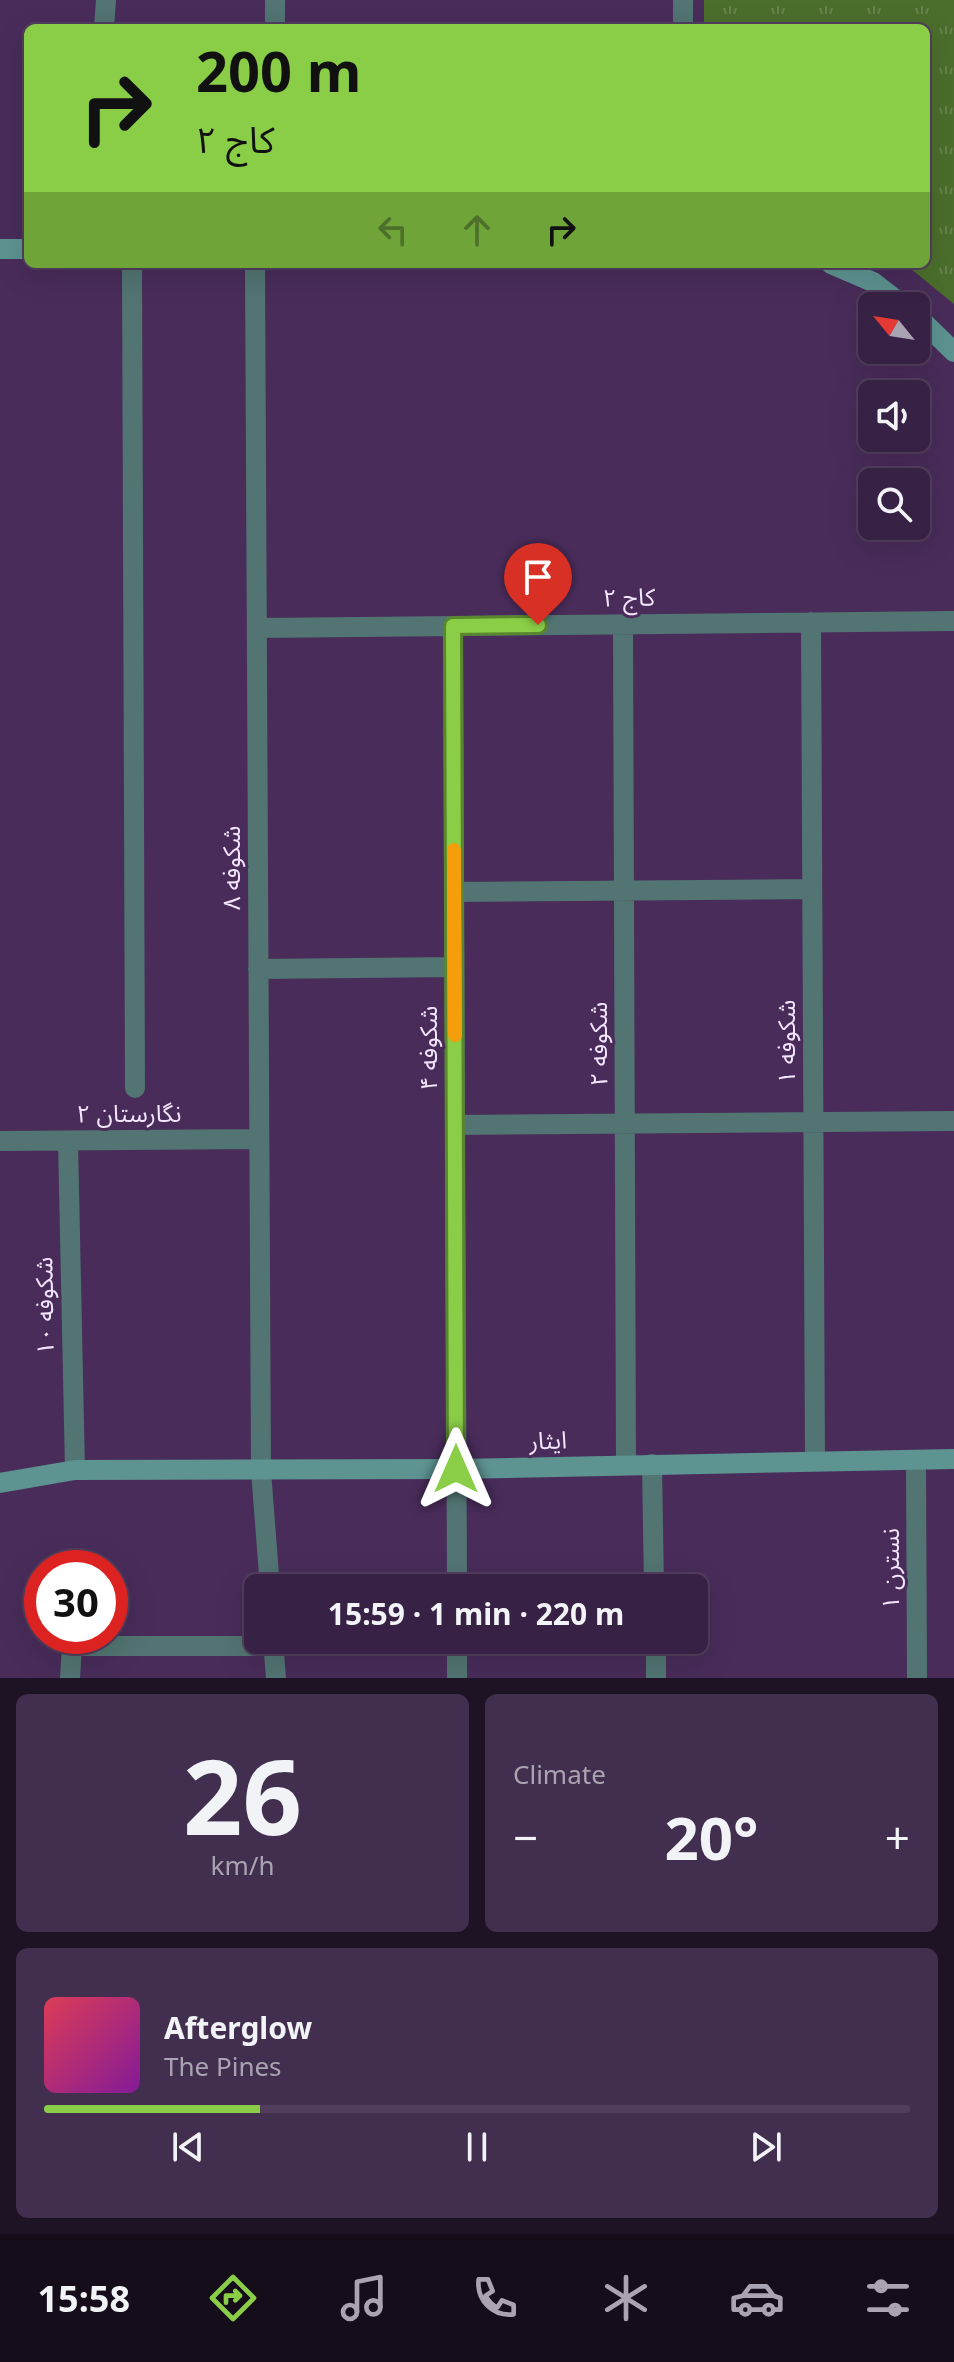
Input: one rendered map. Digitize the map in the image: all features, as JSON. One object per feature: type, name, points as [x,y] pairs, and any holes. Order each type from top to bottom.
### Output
[{"type":"street","points":[[104,24],[106,0]]},
{"type":"street","points":[[275,0],[275,24]]},
{"type":"street","points":[[683,0],[683,24]]},
{"type":"street","points":[[0,249],[24,249]]},
{"type":"street","points":[[132,268],[135,1088]]},
{"type":"street","name":"شکوفه ۸","points":[[255,268],[261,1471],[269,1574]]},
{"type":"street","points":[[840,268],[873,282],[886,292]]},
{"type":"street","points":[[930,329],[954,352]]},
{"type":"street","name":"کاج ۲","points":[[257,628],[954,621]]},
{"type":"street","name":"شکوفه ۱","points":[[811,622],[815,1461]]},
{"type":"street","name":"شکوفه ۲","points":[[623,624],[626,1464]]},
{"type":"street","name":"شکوفه ۴","points":[[453,626],[457,1574]]},
{"type":"street","points":[[454,892],[812,889]]},
{"type":"street","points":[[258,969],[454,967]]},
{"type":"street","points":[[455,1125],[954,1121]]},
{"type":"street","name":"نگارستان ۲","points":[[0,1141],[259,1139]]},
{"type":"street","name":"شکوفه ۱۰","points":[[68,1141],[75,1470]]},
{"type":"street","name":"ایثار","points":[[0,1483],[75,1470],[456,1469],[954,1459]]},
{"type":"street","name":"نسترن ۱","points":[[916,1460],[917,1678]]},
{"type":"street","points":[[652,1464],[654,1574]]},
{"type":"street","points":[[70,1678],[72,1646],[244,1643]]},
{"type":"street","points":[[274,1654],[276,1678]]},
{"type":"street","points":[[457,1654],[457,1678]]},
{"type":"street","points":[[656,1654],[656,1678]]},
{"type":"green space","points":[[704,0],[954,0],[954,304],[910,268],[930,268],[930,24],[704,24]]},
{"type":"slow traffic","points":[[454,850],[455,1035]]},
{"type":"route","points":[[456,1469],[453,626],[538,625]]}]
